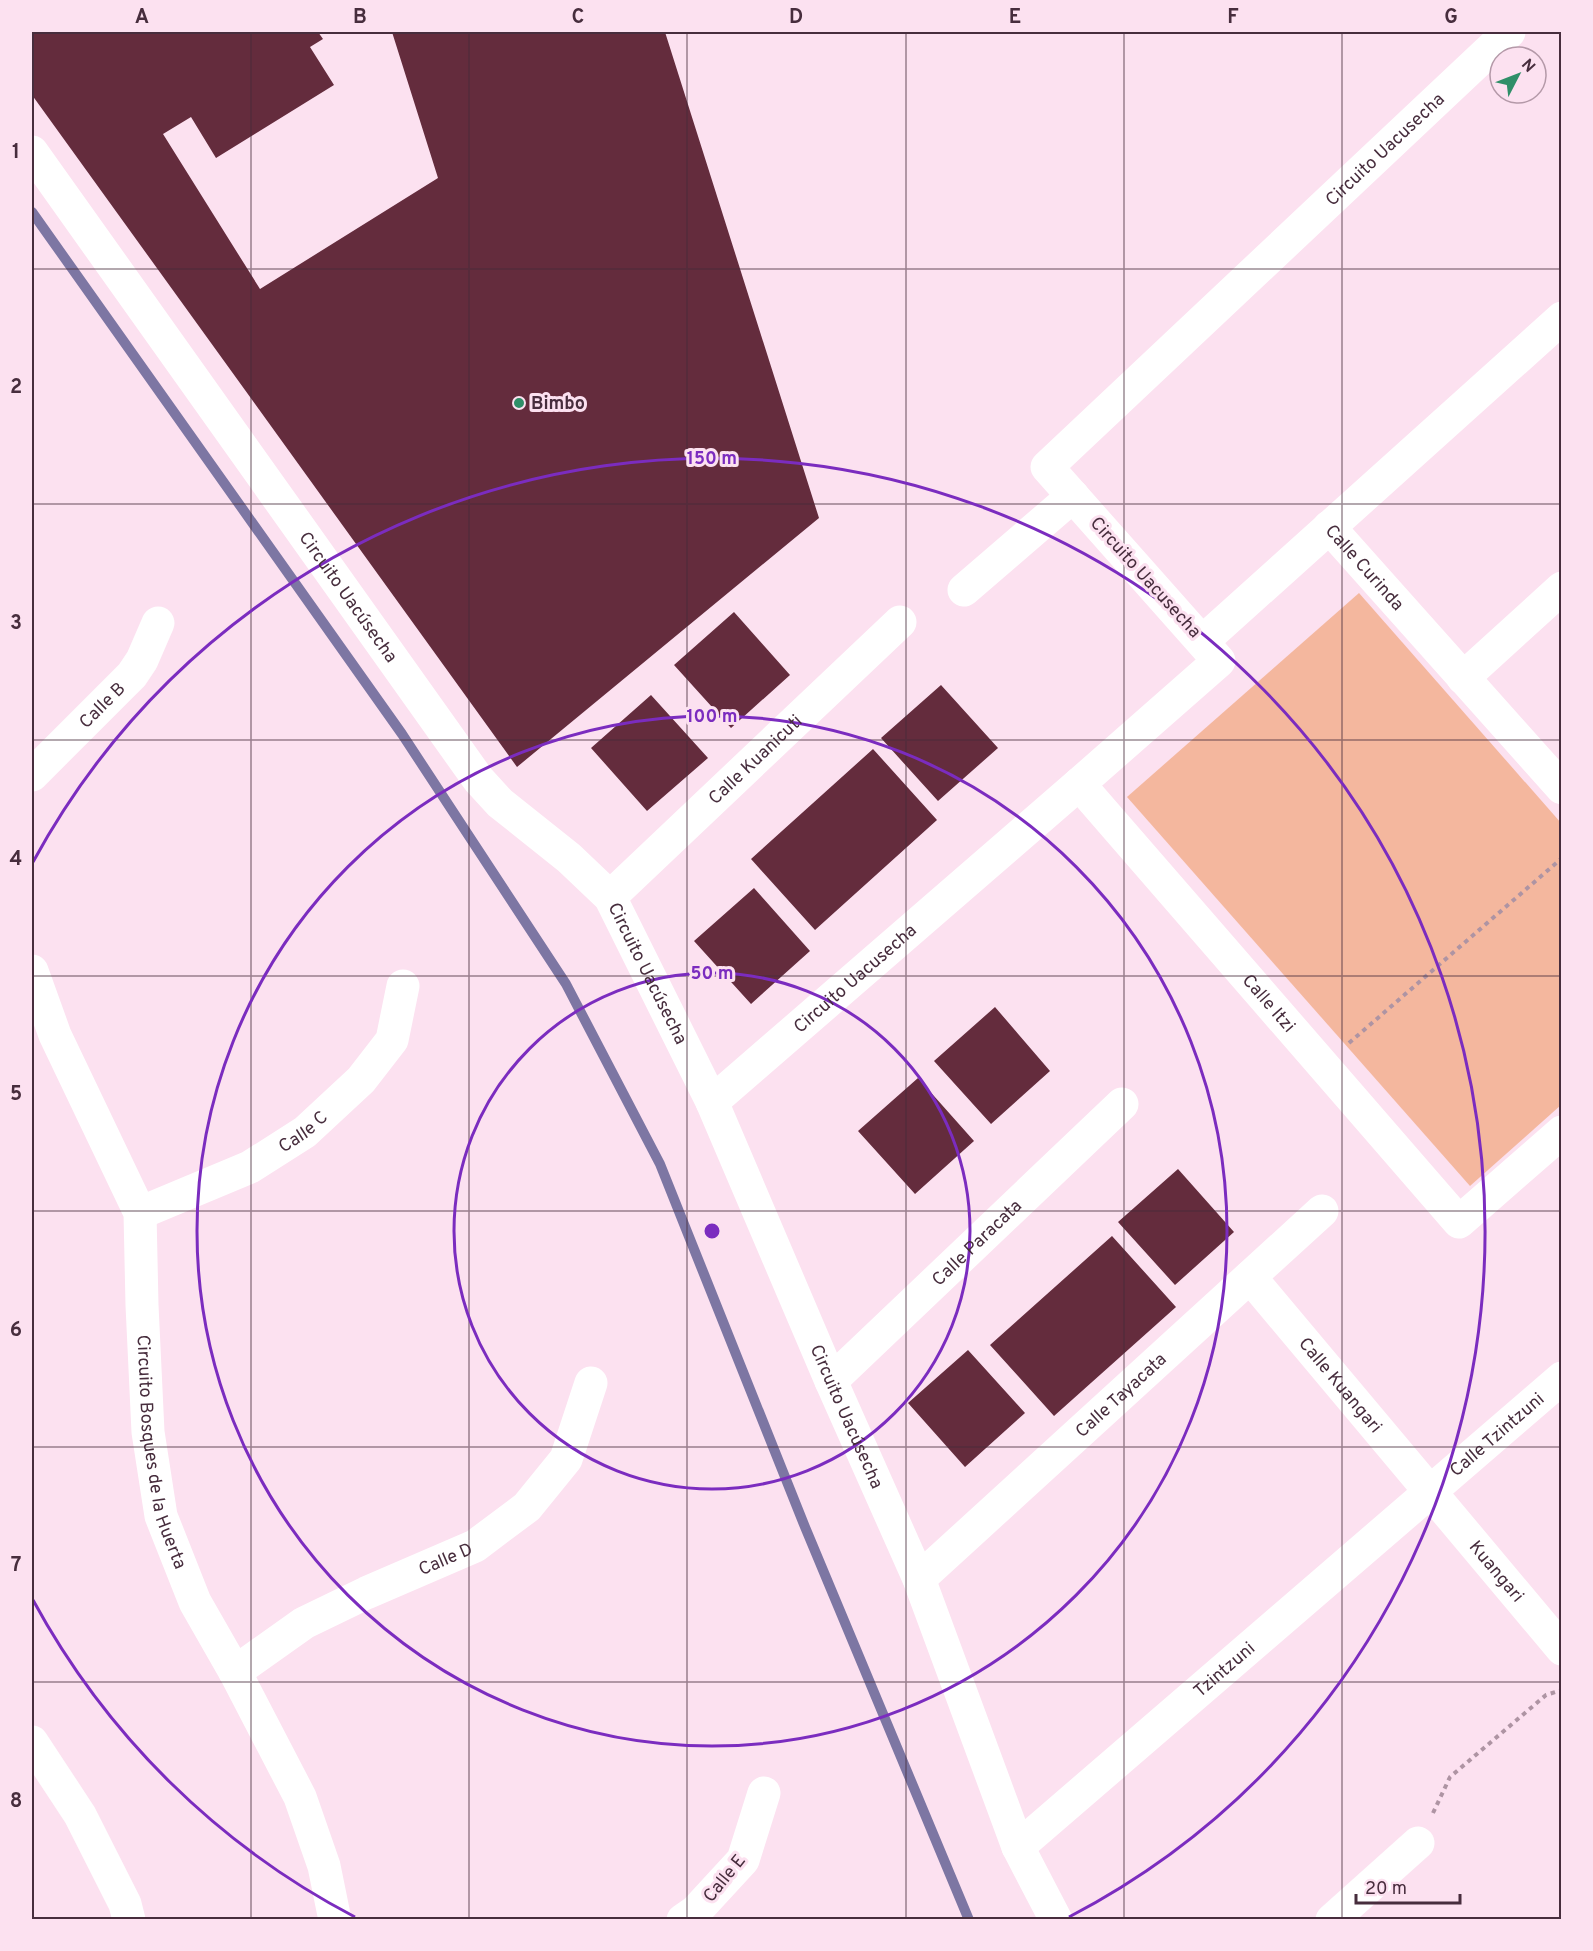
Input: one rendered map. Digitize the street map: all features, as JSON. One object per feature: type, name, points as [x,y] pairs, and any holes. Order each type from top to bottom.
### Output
[{"type":"street","name":"Circuito Uacusecha","points":[[712,1102],[1219,661],[1047,467],[1509,32]]},
{"type":"street","name":"Circuito Uacúsecha","points":[[32,152],[478,779],[500,803],[569,858],[610,897],[712,1102],[831,1381],[919,1579],[1018,1847],[1056,1920]]},
{"type":"street","name":"Calle Curinda","points":[[1562,318],[1329,527],[1562,788]]},
{"type":"street","points":[[964,590],[1073,496]]},
{"type":"street","points":[[1203,641],[1329,527]]},
{"type":"street","points":[[1463,678],[1562,588]]},
{"type":"street","name":"Calle Kuanicuti","points":[[610,897],[900,622]]},
{"type":"street","name":"Calle B","points":[[32,775],[132,675],[142,660],[158,623]]},
{"type":"street","name":"Calle Itzi","points":[[1079,784],[1459,1222],[1562,1132]]},
{"type":"street","name":"Circuito Bosques de la Huerta","points":[[32,971],[55,1035],[140,1213],[148,1432],[161,1516],[195,1602],[235,1672],[300,1797],[324,1866],[335,1920]]},
{"type":"street","name":"Calle C","points":[[140,1213],[250,1167],[305,1132],[361,1080],[392,1040],[403,986]]},
{"type":"street","name":"Calle Paracata","points":[[831,1381],[1122,1104]]},
{"type":"street","name":"Calle Tayacata","points":[[919,1579],[1322,1211]]},
{"type":"street","name":"Calle Kuangari","points":[[1250,1277],[1431,1493]]},
{"type":"street","name":"Calle Tzintzuni","points":[[1431,1493],[1562,1378]]},
{"type":"street","name":"Calle D","points":[[235,1672],[304,1623],[366,1593],[475,1546],[527,1507],[566,1459],[591,1383]]},
{"type":"street","name":"Kuangari","points":[[1431,1493],[1562,1649]]},
{"type":"street","name":"Tzintzuni","points":[[1018,1847],[1431,1493]]},
{"type":"street","points":[[32,1742],[80,1815],[125,1904],[129,1920]]},
{"type":"street","name":"Calle E","points":[[683,1920],[696,1911],[743,1860],[764,1793]]},
{"type":"street","points":[[1332,1920],[1419,1843]]},
{"type":"path","points":[[1323,1065],[1562,858]]},
{"type":"path","points":[[1419,1843],[1450,1777],[1545,1695],[1562,1690]]},
{"type":"shaded area","points":[[1359,593],[1561,823],[1561,1105],[1470,1186],[1127,797]]},
{"type":"building","name":"Bimbo","points":[[32,32],[318,32],[323,39],[310,47],[334,85],[216,158],[191,117],[163,134],[260,289],[438,178],[392,32],[665,32],[819,518],[517,767],[32,95]]},
{"type":"building","points":[[734,612],[790,675],[731,728],[674,665]]},
{"type":"building","points":[[941,685],[998,748],[938,801],[881,738]]},
{"type":"building","points":[[651,695],[708,758],[647,811],[591,748]]},
{"type":"building","points":[[873,749],[937,820],[815,930],[751,859]]},
{"type":"building","points":[[754,888],[810,951],[751,1004],[694,941]]},
{"type":"building","points":[[995,1007],[1050,1071],[991,1124],[934,1061]]},
{"type":"building","points":[[918,1078],[974,1141],[915,1194],[858,1131]]},
{"type":"building","points":[[1178,1169],[1234,1232],[1175,1285],[1118,1222]]},
{"type":"building","points":[[1112,1236],[1176,1307],[1054,1416],[990,1345]]},
{"type":"building","points":[[968,1350],[1025,1413],[965,1467],[908,1403]]},
{"type":"waterway","points":[[32,212],[402,734],[566,984],[660,1164],[805,1527],[969,1920]]},
{"type":"place","name":"Bimbo","points":[[519,403]]}]
